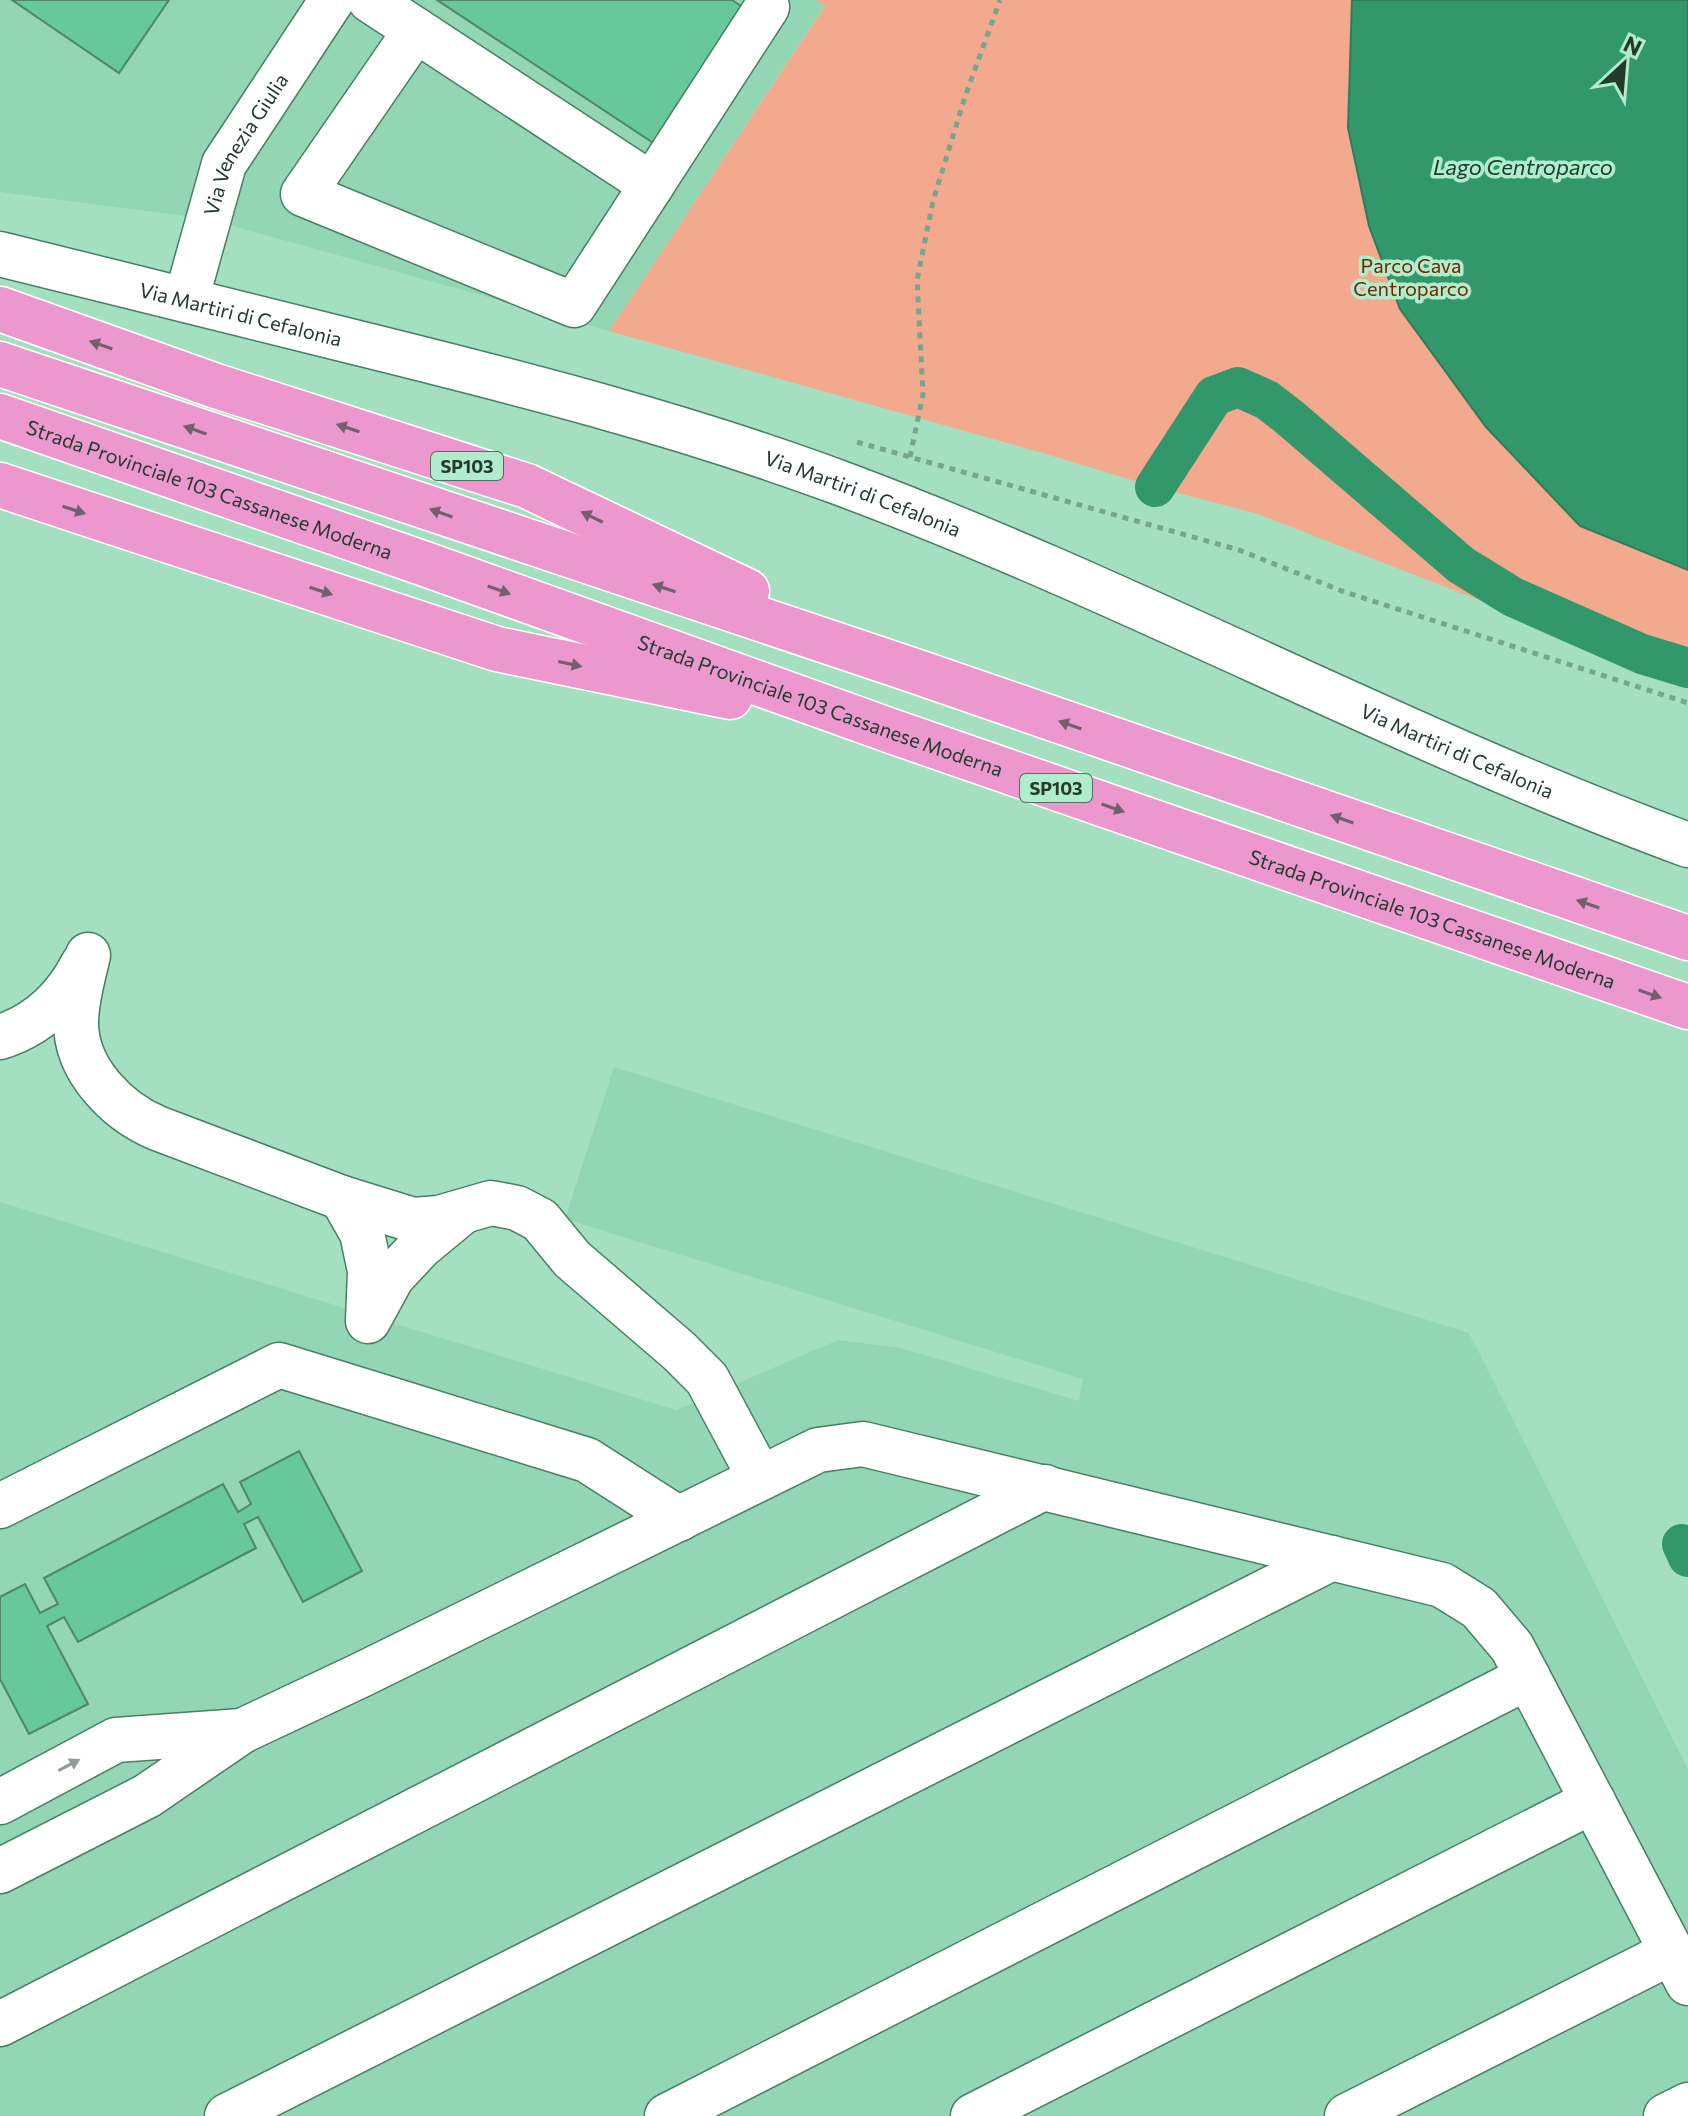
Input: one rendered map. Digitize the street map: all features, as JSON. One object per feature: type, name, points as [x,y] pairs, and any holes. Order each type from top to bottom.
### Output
[{"type":"highway","name":"SP103","points":[[0,309],[213,385],[527,486],[915,671]]},
{"type":"highway","name":"SP103","points":[[0,364],[915,671],[1688,938]]},
{"type":"highway","name":"Strada Provinciale 103 Cassanese Moderna","points":[[0,416],[894,732],[1688,1007]]},
{"type":"highway","name":"SP103","points":[[0,485],[497,649],[894,732]]},
{"type":"street","name":"Via Venezia Giulia","points":[[186,300],[224,164],[332,0]]},
{"type":"street","points":[[370,0],[652,185]]},
{"type":"street","points":[[416,30],[303,194],[574,305],[767,7]]},
{"type":"street","name":"Via Martiri di Cefalonia","points":[[0,254],[496,377],[736,445],[975,536],[1422,737],[1610,816],[1688,845]]},
{"type":"street","points":[[0,1037],[25,1028],[51,1008],[73,981],[91,945],[80,990],[76,1025],[90,1068],[118,1104],[157,1128],[342,1198],[413,1220],[439,1218],[491,1203],[517,1208],[540,1220],[572,1259],[707,1379],[760,1478]]},
{"type":"street","points":[[342,1198],[362,1233],[368,1258],[368,1321],[392,1277],[420,1247],[463,1211]]},
{"type":"street","points":[[0,1506],[279,1365],[587,1460],[679,1519]]},
{"type":"street","points":[[0,1871],[147,1796],[242,1731],[818,1450],[863,1444],[1442,1585],[1479,1608],[1512,1647],[1680,1967],[1347,2116]]},
{"type":"street","points":[[0,2024],[1045,1487]]},
{"type":"street","points":[[227,2116],[1332,1558]]},
{"type":"street","points":[[667,2116],[1528,1677]]},
{"type":"street","points":[[0,1802],[116,1740],[242,1731]]},
{"type":"street","points":[[973,2116],[1593,1801]]},
{"type":"street","points":[[1666,2116],[1688,2105]]},
{"type":"path","points":[[1000,0],[965,97],[933,201],[917,280],[923,394],[910,457],[1239,550],[1342,591],[1688,703]]},
{"type":"shaded area","points":[[0,0],[817,0],[825,5],[609,331],[208,219],[0,192]]},
{"type":"shaded area","points":[[614,1067],[1469,1333],[1688,1769],[1688,2116],[0,2116],[0,1202],[676,1410],[838,1340],[901,1348],[1079,1401],[1083,1379],[565,1219]]},
{"type":"green space","name":"Parco Cava Centroparco","points":[[817,0],[1688,0],[1688,676],[1631,659],[1258,514],[609,331],[825,6]]},
{"type":"water","name":"Lago Centroparco","points":[[1352,0],[1688,0],[1688,570],[1580,526],[1486,427],[1400,309],[1369,226],[1348,128]]},
{"type":"building","points":[[12,0],[169,0],[119,73]]},
{"type":"building","points":[[437,0],[732,0],[750,12],[661,148]]},
{"type":"building","points":[[299,1451],[362,1571],[303,1602],[258,1517],[244,1524],[256,1548],[78,1642],[64,1617],[47,1626],[88,1704],[29,1734],[0,1679],[0,1597],[25,1584],[40,1613],[58,1604],[44,1578],[223,1484],[238,1512],[251,1504],[240,1482]]},
{"type":"waterway","points":[[1155,487],[1214,396],[1238,387],[1267,400],[1289,417],[1461,565],[1513,597],[1642,654],[1688,668]]},
{"type":"waterway","points":[[1682,1544],[1688,1557]]}]
